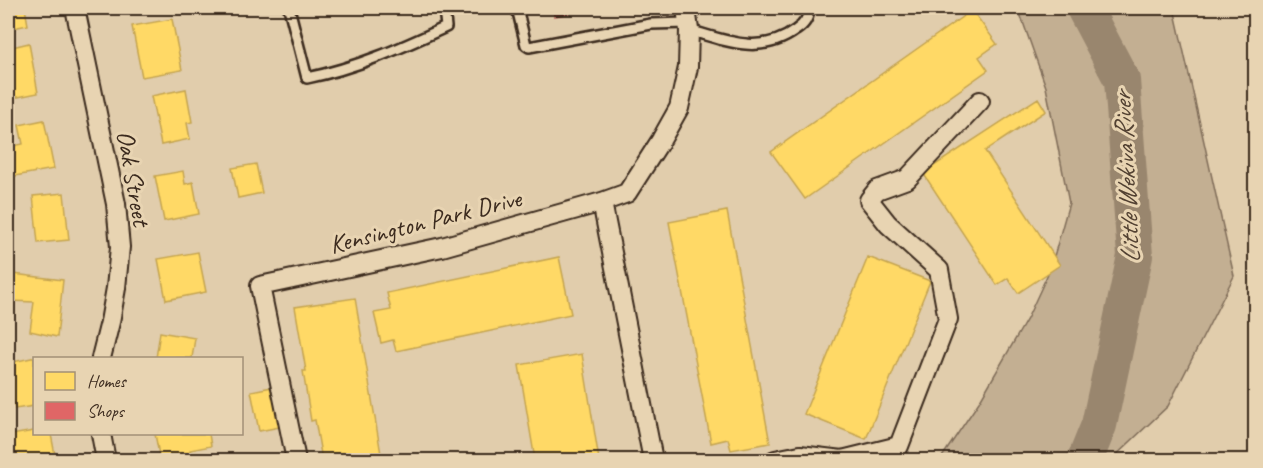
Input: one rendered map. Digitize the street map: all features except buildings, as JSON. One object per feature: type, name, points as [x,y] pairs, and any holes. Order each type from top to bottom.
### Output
[{"type":"street","name":"Oak Street","points":[[75,8],[116,204],[120,247],[110,322],[100,357]]},
{"type":"street","name":"Kensington Park Drive","points":[[296,460],[260,286],[442,247],[627,193],[679,108],[688,67],[688,20]]},
{"type":"street","points":[[775,460],[800,455],[842,460],[899,446],[948,319],[939,270],[888,224],[869,200],[877,190],[907,179],[980,101]]},
{"type":"street","points":[[602,202],[653,460]]},
{"type":"street","points":[[101,435],[106,460]]},
{"type":"lane","points":[[289,8],[306,78],[332,73],[386,54],[446,27],[444,8]]},
{"type":"lane","points":[[517,8],[525,45],[529,48],[651,24],[688,20],[740,45],[767,44],[787,37],[801,27],[809,15],[809,8]]},
{"type":"shaded area","points":[[1018,8],[1174,8],[1234,276],[1168,406],[1111,460],[940,460],[979,402],[1027,319],[1051,267],[1069,203],[1046,87]]},
{"type":"waterway","name":"Little Wekiva River","points":[[1084,8],[1122,80],[1135,256],[1099,425],[1085,460]]}]
